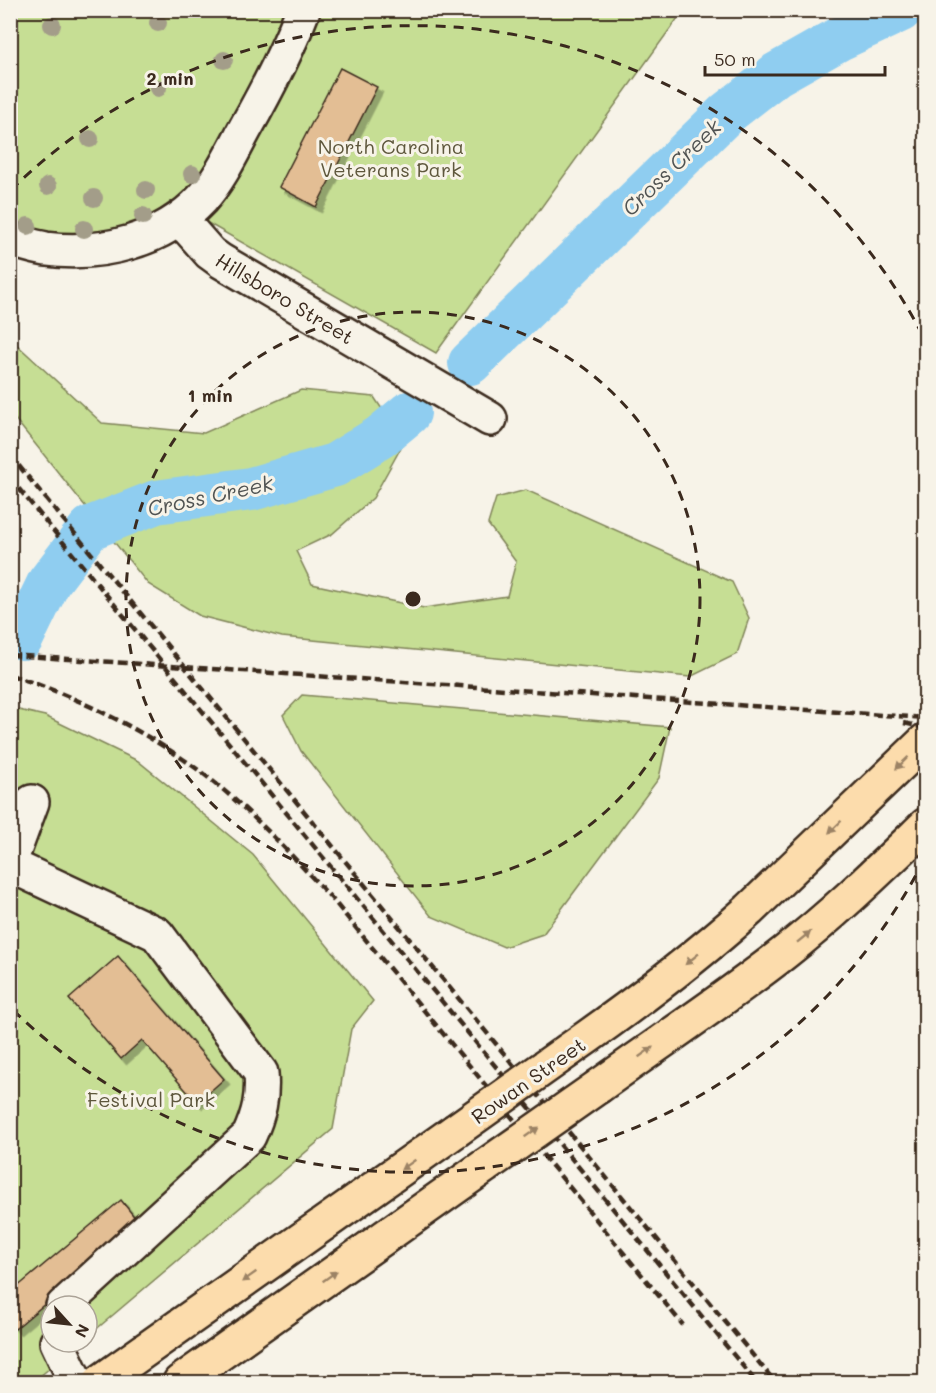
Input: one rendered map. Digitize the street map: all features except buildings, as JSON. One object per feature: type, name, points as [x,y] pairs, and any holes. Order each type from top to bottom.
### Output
[{"type":"main road","name":"Rowan Street","points":[[100,1383],[639,1001],[721,935],[926,740]]},
{"type":"main road","points":[[180,1383],[215,1368],[485,1166],[724,998],[785,952],[850,898],[926,825]]},
{"type":"street","points":[[10,240],[45,249],[96,249],[126,244],[152,234],[180,219],[202,199],[219,175],[277,74],[303,10]]},
{"type":"street","name":"Hillsboro Street","points":[[180,219],[210,253],[221,261],[490,419]]},
{"type":"street","points":[[32,802],[10,863],[157,934],[261,1073],[262,1082],[261,1105],[249,1136],[76,1294]]},
{"type":"street","points":[[63,1354],[78,1383]]},
{"type":"green space","name":"North Carolina Veterans Park","points":[[10,11],[683,11],[436,353],[171,202],[145,220],[80,250],[11,239]]},
{"type":"green space","points":[[10,336],[102,423],[204,433],[301,390],[374,397],[404,442],[373,498],[332,534],[296,551],[312,584],[424,608],[507,596],[516,562],[488,524],[496,498],[526,490],[732,582],[749,618],[737,654],[690,677],[282,637],[200,616],[148,584],[11,414]]},
{"type":"green space","points":[[302,695],[670,727],[659,778],[543,934],[504,947],[431,916],[301,751],[283,715]]},
{"type":"green space","name":"Festival Park","points":[[10,708],[45,716],[138,761],[253,855],[373,1001],[351,1029],[333,1129],[99,1327],[99,1294],[39,1294],[39,1354],[67,1354],[33,1382],[10,1382]]},
{"type":"waterway","name":"Cross Creek","points":[[470,363],[727,113],[777,74],[839,39],[901,10]]},
{"type":"waterway","name":"Cross Creek","points":[[22,638],[49,582],[90,528],[156,502],[251,489],[335,465],[380,437],[409,413]]},
{"type":"railway","points":[[10,455],[775,1382]]},
{"type":"railway","points":[[10,478],[756,1382]]},
{"type":"railway","points":[[10,655],[926,718]]},
{"type":"railway","points":[[10,675],[78,701],[143,734],[204,774],[262,825],[333,900],[683,1325]]},
{"type":"railway","points":[[904,723],[926,728]]}]
